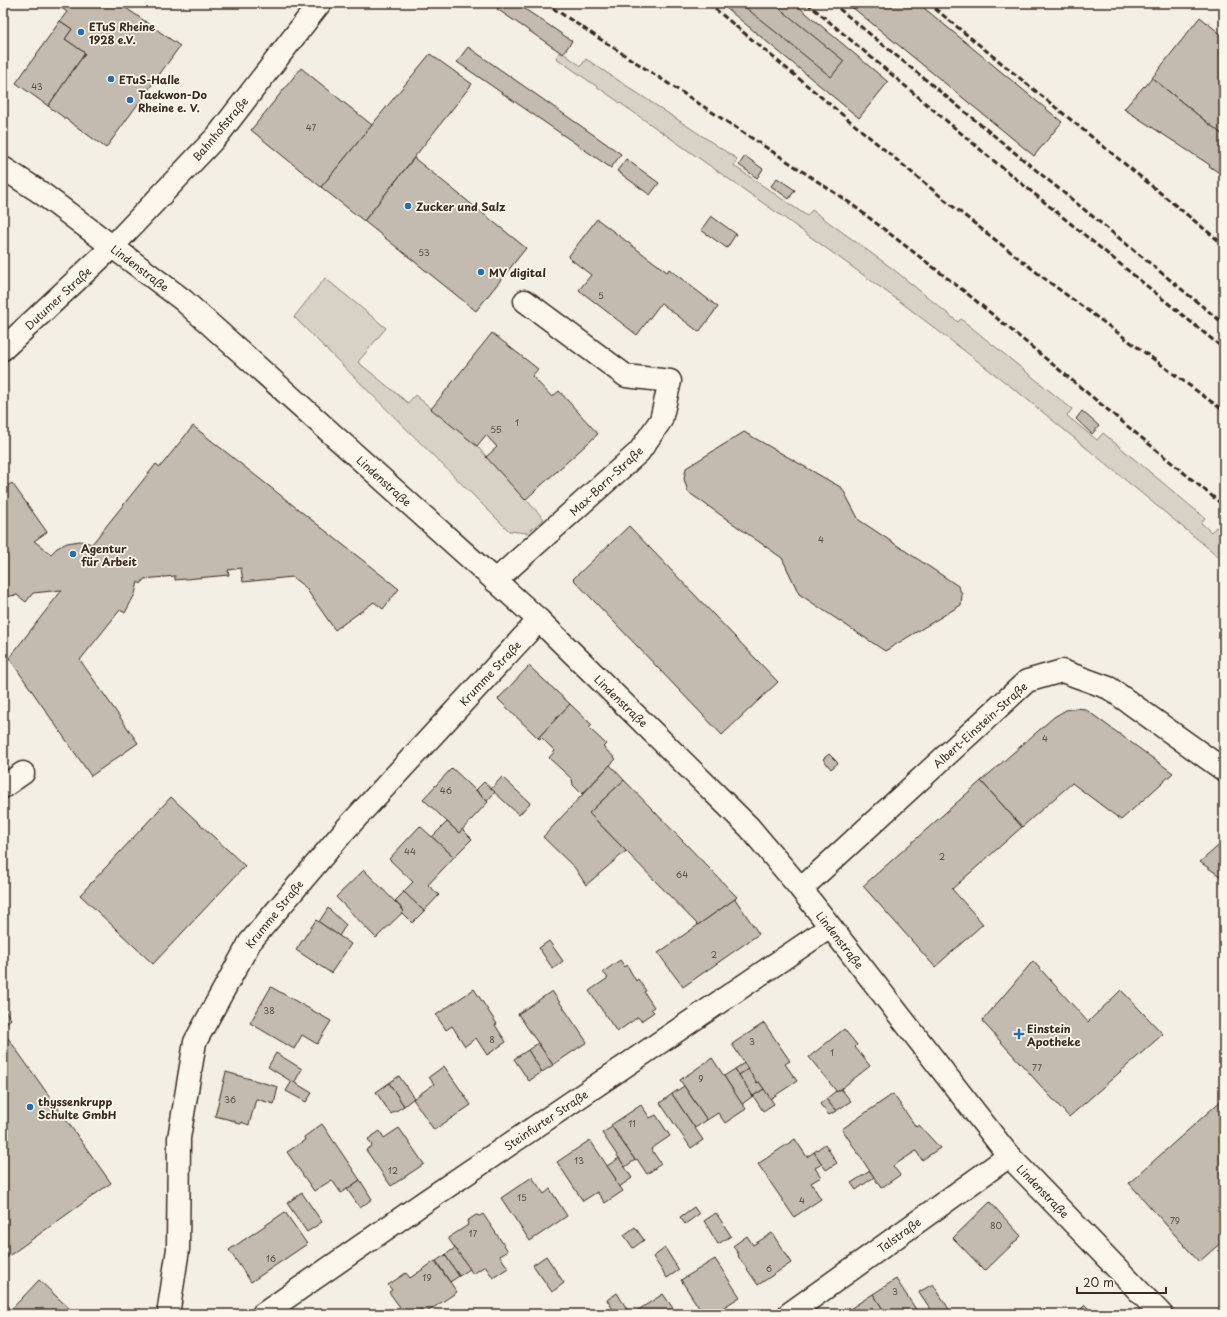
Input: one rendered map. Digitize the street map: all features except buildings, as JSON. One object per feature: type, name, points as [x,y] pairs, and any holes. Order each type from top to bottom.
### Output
[{"type":"street","name":"Bahnhofstraße","points":[[112,247],[218,135],[320,3]]},
{"type":"street","name":"Lindenstraße","points":[[3,168],[40,192],[183,300],[539,620],[749,827],[801,889],[1009,1156],[1161,1314]]},
{"type":"street","name":"Dutumer Straße","points":[[3,349],[112,247]]},
{"type":"street","name":"Max-Born-Straße","points":[[494,581],[639,452],[661,420],[670,381],[626,376],[524,301]]},
{"type":"street","name":"Krumme Straße","points":[[175,1312],[178,1249],[179,1138],[195,1042],[250,942],[344,831],[539,620]]},
{"type":"street","name":"Albert-Einstein-Straße","points":[[801,889],[1027,681],[1062,671],[1109,688],[1224,770]]},
{"type":"street","points":[[3,787],[23,773]]},
{"type":"street","name":"Steinfurter Straße","points":[[263,1314],[830,927]]},
{"type":"street","name":"Talstraße","points":[[789,1314],[1009,1156]]},
{"type":"shaded area","points":[[560,51],[581,66],[586,59],[737,159],[734,166],[807,216],[812,210],[893,269],[958,322],[961,319],[1072,409],[1067,416],[1097,440],[1103,433],[1205,518],[1201,523],[1211,532],[1216,527],[1224,534],[1224,561],[1023,396],[902,303],[783,217],[556,58]]},
{"type":"shaded area","points":[[325,278],[386,328],[358,362],[408,403],[415,395],[477,446],[544,519],[527,533],[509,531],[294,317]]},
{"type":"railway","points":[[545,3],[850,203],[964,291],[1224,506]]},
{"type":"railway","points":[[708,3],[951,205],[1049,282],[1224,411]]},
{"type":"railway","points":[[807,3],[988,156],[1224,349]]},
{"type":"railway","points":[[832,3],[1224,324]]},
{"type":"railway","points":[[928,3],[1224,245]]},
{"type":"place","name":"ETuS Rheine 1928 e.V.","points":[[81,32]]},
{"type":"place","name":"ETuS-Halle","points":[[111,79]]},
{"type":"place","name":"Taekwon-Do Rheine e. V.","points":[[130,100]]},
{"type":"place","name":"Zucker und Salz","points":[[408,206]]},
{"type":"place","name":"MV digital","points":[[481,272]]},
{"type":"place","name":"Agentur für Arbeit","points":[[73,554]]},
{"type":"place","name":"Einstein Apotheke","points":[[1019,1034]]},
{"type":"place","name":"thyssenkrupp Schulte GmbH","points":[[30,1107]]}]
